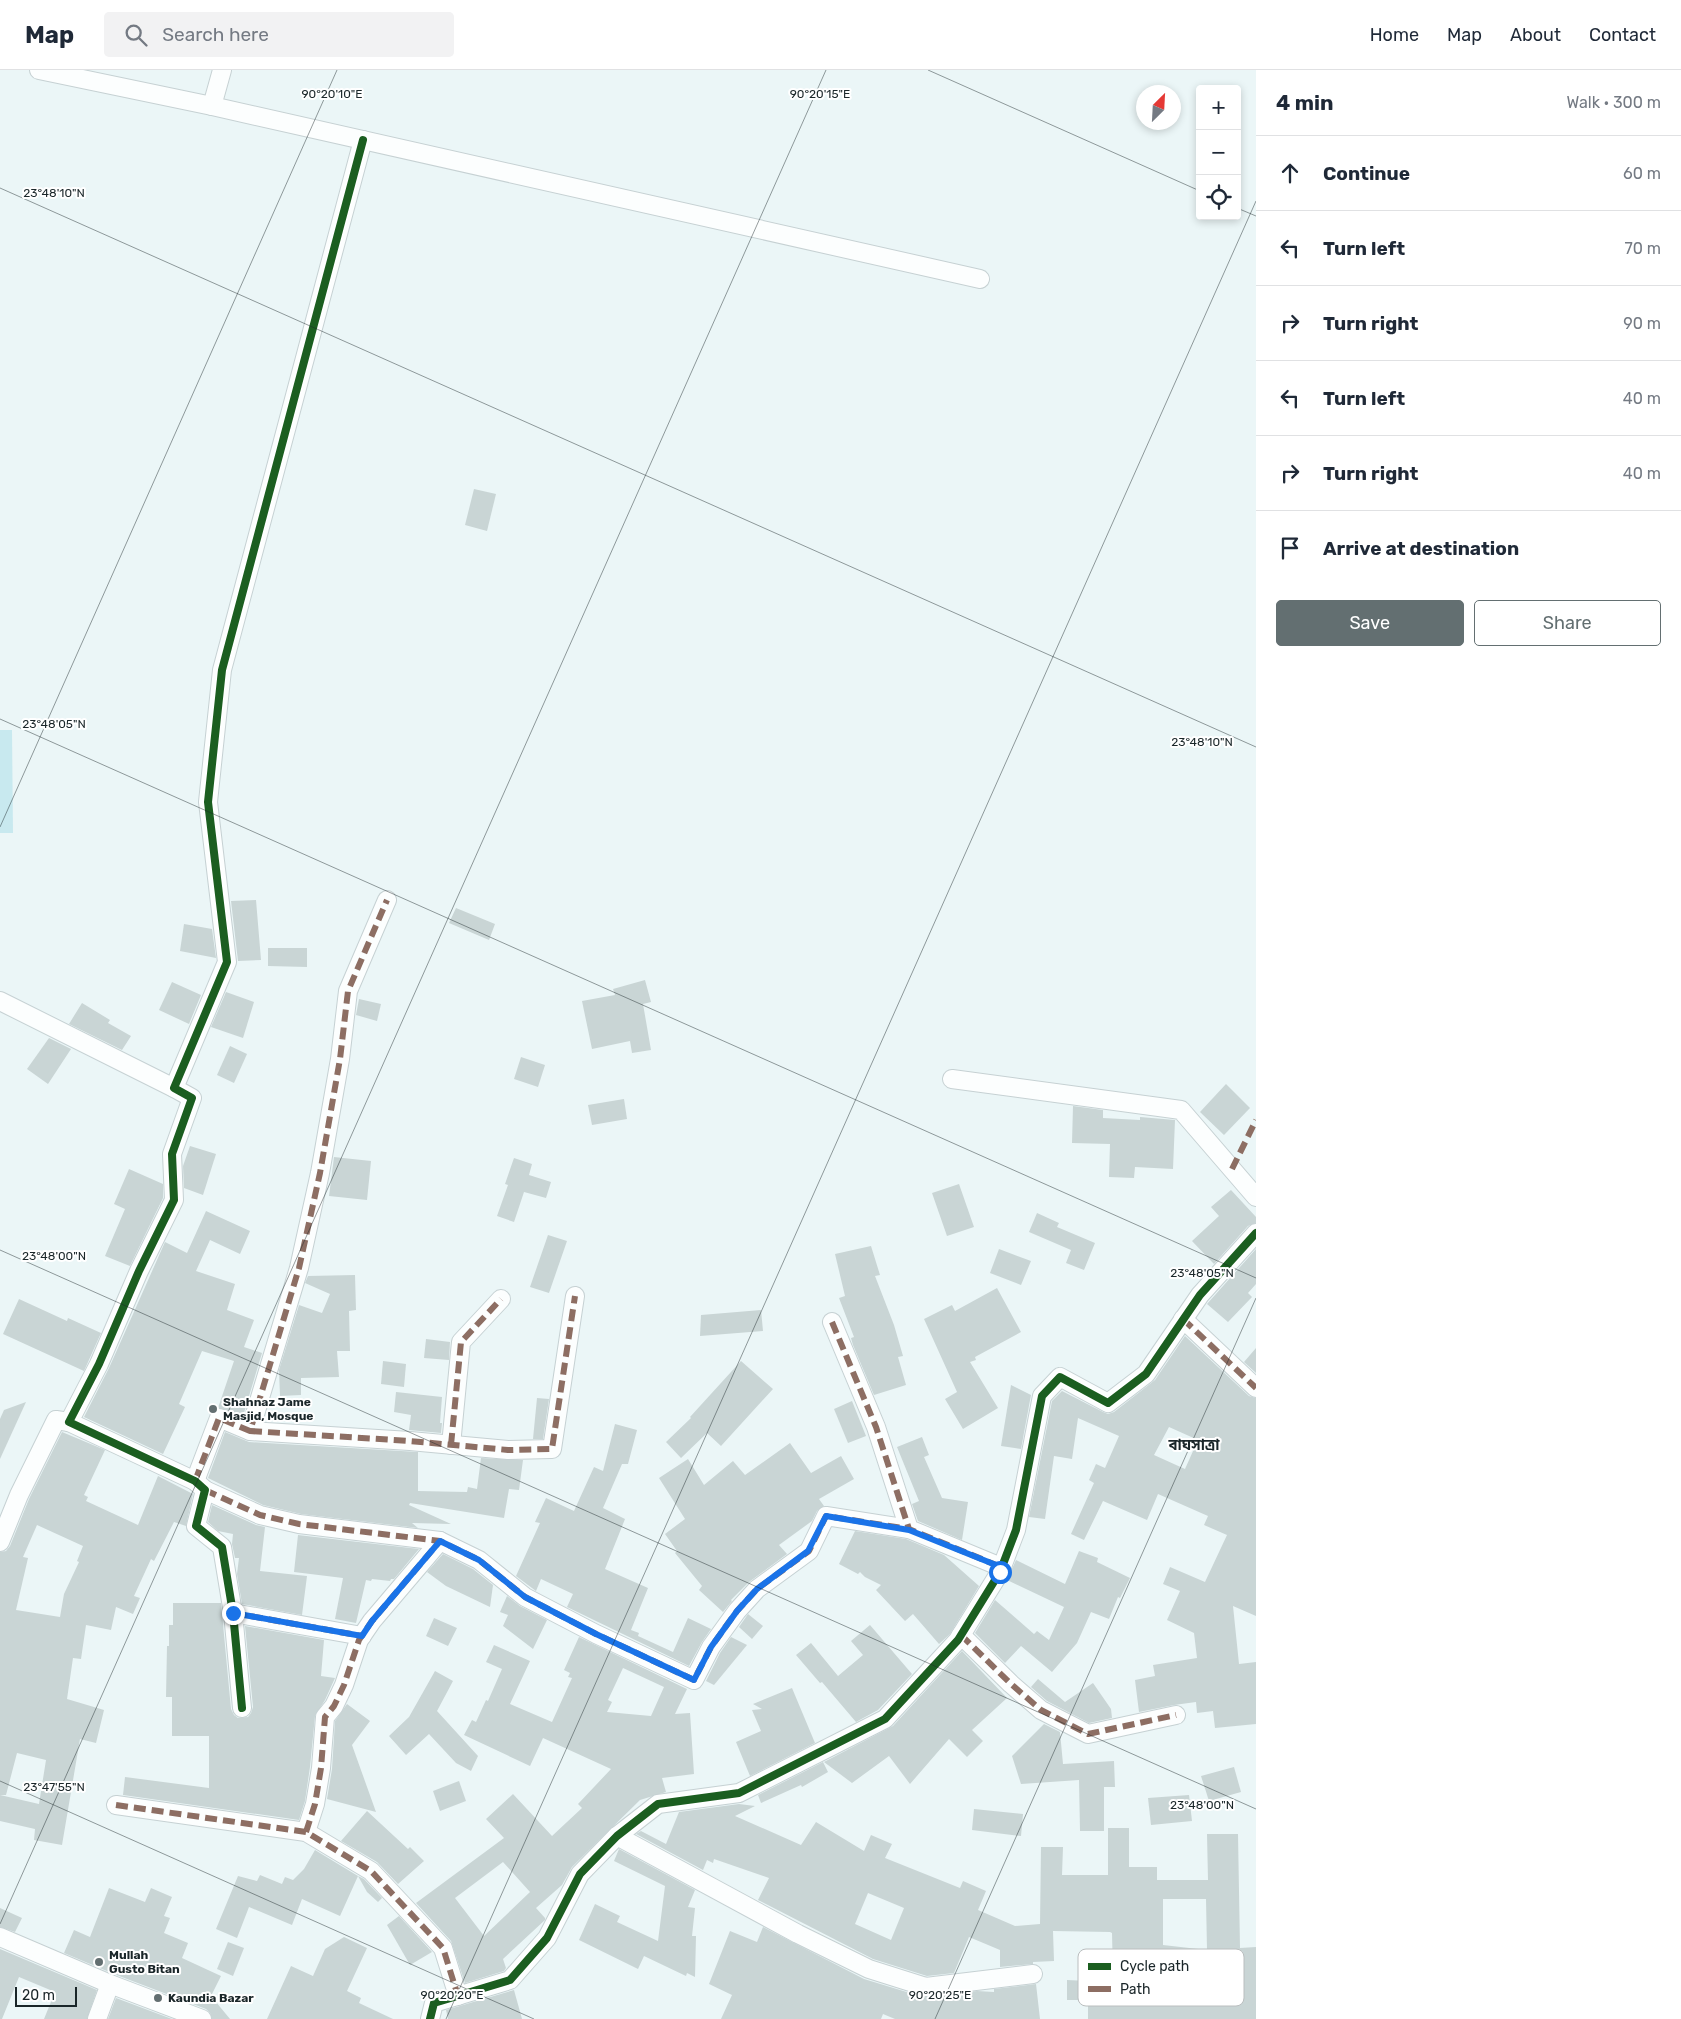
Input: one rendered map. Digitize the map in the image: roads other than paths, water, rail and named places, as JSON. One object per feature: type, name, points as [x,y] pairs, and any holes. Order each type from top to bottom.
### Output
[{"type":"street","points":[[39,70],[212,106],[980,279]]},
{"type":"street","points":[[212,106],[222,70]]},
{"type":"street","points":[[174,1088],[226,962],[208,802],[222,670],[363,140]]},
{"type":"street","points":[[250,1431],[299,1268],[320,1173],[340,1059],[348,991],[388,900]]},
{"type":"street","points":[[0,1001],[192,1098],[172,1154],[174,1200],[139,1271],[99,1364],[69,1422]]},
{"type":"street","points":[[952,1079],[1181,1110],[1256,1196]]},
{"type":"street","points":[[430,2019],[434,2003],[510,1980],[547,1938],[580,1874],[617,1836],[658,1804],[739,1793],[885,1719],[961,1635],[1001,1567],[1016,1530],[1042,1396],[1060,1377],[1108,1403],[1146,1374],[1200,1295],[1256,1233]]},
{"type":"street","points":[[242,1708],[233,1613],[222,1547],[196,1526],[200,1485],[219,1418],[250,1431],[508,1450],[552,1449],[575,1296]]},
{"type":"street","points":[[451,1445],[461,1342],[501,1299]]},
{"type":"street","points":[[1184,1319],[1256,1388]]},
{"type":"street","points":[[832,1322],[876,1427],[909,1530]]},
{"type":"street","points":[[0,1542],[56,1420],[69,1422],[260,1515],[299,1524],[440,1541],[479,1560],[525,1597],[596,1634],[694,1680],[711,1647],[737,1611],[757,1589],[808,1551],[826,1516],[909,1530],[1001,1567]]},
{"type":"street","points":[[306,1832],[315,1804],[321,1768],[325,1718],[334,1706],[344,1685],[362,1636],[372,1621],[440,1541]]},
{"type":"street","points":[[233,1613],[362,1636]]},
{"type":"street","points":[[961,1635],[1011,1684],[1041,1710],[1088,1734],[1176,1715]]},
{"type":"street","points":[[116,1804],[306,1832],[371,1871],[437,1941],[443,1948],[458,1996]]},
{"type":"street","points":[[617,1836],[798,1934],[869,1970],[926,1987],[1033,1974]]},
{"type":"street","points":[[0,1937],[110,1984],[202,2019]]},
{"type":"street","points":[[97,2019],[110,1984]]},
{"type":"place","name":"Shahnaz Jame Masjid, Mosque","points":[[213,1409]]},
{"type":"place","name":"Mullah Gusto Bitan","points":[[99,1962]]},
{"type":"place","name":"Kaundia Bazar","points":[[158,1998]]},
{"type":"district","name":"বাঘসাত্রা","points":[[1194,1445]]}]
